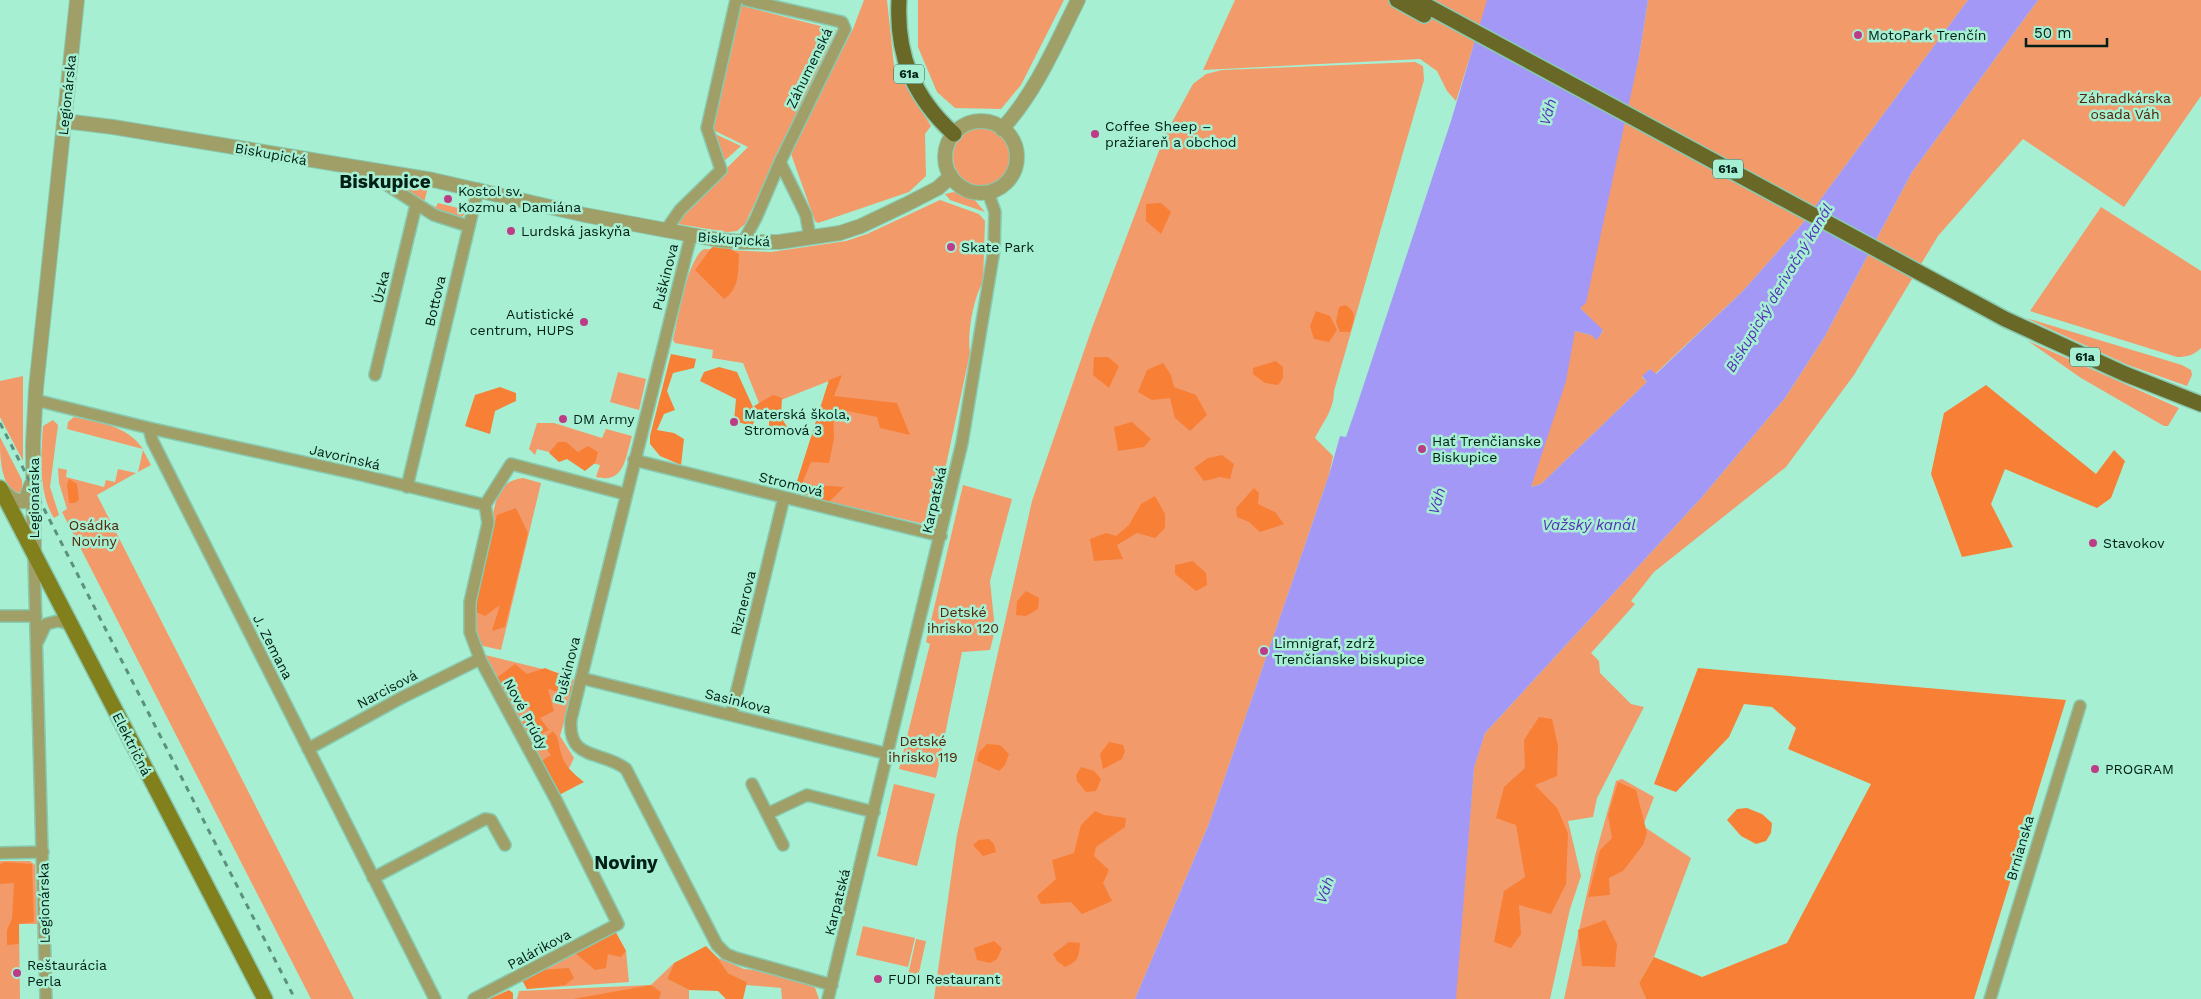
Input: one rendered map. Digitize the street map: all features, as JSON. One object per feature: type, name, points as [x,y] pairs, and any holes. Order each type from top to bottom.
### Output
[{"type":"main road","name":"61a","points":[[899,0],[899,30],[909,73],[917,90],[932,112],[954,134]]},
{"type":"main road","name":"61a","points":[[1397,0],[1440,24],[1515,53]]},
{"type":"main road","name":"61a","points":[[1416,0],[2005,319],[2125,374],[2201,404]]},
{"type":"main road","name":"Električná","points":[[0,489],[34,550],[70,624],[265,999]]},
{"type":"street","name":"Legionárska","points":[[46,999],[34,550],[35,400],[77,0]]},
{"type":"street","points":[[666,230],[680,210],[721,170],[707,128],[736,0]]},
{"type":"street","name":"Záhumenská","points":[[743,242],[845,29],[842,22],[746,0]]},
{"type":"street","points":[[1002,128],[1016,113],[1039,76],[1078,0]]},
{"type":"street","name":"Biskupická","points":[[64,122],[113,127],[433,180],[585,214],[691,235],[743,242],[779,242],[840,233],[884,216],[938,188],[951,176]]},
{"type":"street","points":[[978,122],[991,123],[1002,128],[1015,145],[1016,166],[1010,178],[1004,184],[988,192],[970,191],[959,185],[951,176],[946,157],[948,144],[954,134],[966,125],[978,122]]},
{"type":"street","points":[[780,162],[806,215],[810,238]]},
{"type":"street","points":[[380,172],[384,183],[416,205],[434,215],[468,226],[478,189]]},
{"type":"street","name":"Karpatská","points":[[828,999],[962,443],[993,259],[995,212],[988,192]]},
{"type":"street","name":"Úzka","points":[[375,375],[416,205]]},
{"type":"street","name":"Bottova","points":[[407,487],[468,226]]},
{"type":"street","name":"Puškinova","points":[[691,235],[570,719],[571,735],[581,750],[591,755],[614,761],[626,769],[717,945],[726,954],[832,985]]},
{"type":"street","name":"Javorinská","points":[[35,400],[485,505]]},
{"type":"street","name":"J. Zemana","points":[[149,428],[152,440],[435,999]]},
{"type":"street","name":"Stromová","points":[[634,460],[941,536]]},
{"type":"street","points":[[485,505],[511,464],[625,494]]},
{"type":"street","points":[[0,489],[12,499],[20,502],[25,501],[29,497],[33,477]]},
{"type":"street","name":"Riznerova","points":[[731,715],[784,497]]},
{"type":"street","name":"Nové Prúdy","points":[[485,505],[488,523],[468,617],[470,632],[480,659],[556,800],[618,924]]},
{"type":"street","points":[[0,616],[36,616]]},
{"type":"street","points":[[37,645],[46,624],[58,621],[70,624]]},
{"type":"street","name":"Narcisová","points":[[308,749],[401,698],[480,659]]},
{"type":"street","name":"Sasinkova","points":[[581,678],[888,754]]},
{"type":"street","name":"Brnianska","points":[[1990,999],[2080,706]]},
{"type":"street","points":[[752,784],[783,845]]},
{"type":"street","points":[[767,814],[807,795],[874,812]]},
{"type":"street","points":[[373,878],[485,819],[491,820],[505,845]]},
{"type":"street","points":[[0,853],[43,852]]},
{"type":"street","name":"Palárikova","points":[[474,999],[618,924]]},
{"type":"green space","points":[[864,0],[887,0],[894,66],[931,126],[925,134],[926,176],[909,192],[818,223],[815,221],[790,151],[853,29]]},
{"type":"green space","points":[[918,0],[1064,0],[1021,85],[1001,109],[955,108],[937,92],[918,47]]},
{"type":"green space","points":[[1235,0],[1488,0],[1456,101],[1447,91],[1437,71],[1420,59],[1203,70]]},
{"type":"green space","points":[[1648,0],[1968,0],[1803,223],[1743,291],[1655,374],[1650,369],[1642,377],[1647,382],[1541,484],[1531,487],[1575,331],[1591,335],[1597,339],[1603,331],[1580,308],[1639,57]]},
{"type":"green space","name":"Záhradkárska osada Váh","points":[[2038,0],[2201,0],[2201,96],[2124,207],[2023,139],[1938,236],[1854,375],[1786,467],[1654,572],[1631,601],[1635,604],[1591,653],[1599,661],[1600,673],[1631,704],[1644,707],[1597,798],[1593,817],[1568,821],[1581,876],[1570,909],[1550,999],[1455,999],[1474,767],[1485,733],[1702,497],[1785,398],[1825,336],[1912,172]]},
{"type":"green space","points":[[739,5],[836,30],[745,224],[737,231],[727,232],[672,223],[748,147],[711,129]]},
{"type":"green space","points":[[1415,62],[1423,66],[1424,80],[1334,391],[1334,398],[1328,416],[1315,438],[1333,456],[1329,475],[1208,826],[1135,999],[934,999],[957,835],[1032,501],[1092,328],[1165,135],[1193,84],[1206,74],[1222,70]]},
{"type":"green space","points":[[982,128],[993,130],[1006,141],[1011,157],[1009,168],[998,181],[982,186],[971,184],[958,173],[953,157],[955,146],[966,133]]},
{"type":"green space","points":[[711,132],[741,146],[722,163]]},
{"type":"green space","points":[[384,181],[428,187],[424,203],[436,207],[438,203],[458,208],[461,213],[467,211],[462,217],[422,205]]},
{"type":"green space","points":[[954,192],[973,198],[985,212],[950,200],[945,194]]},
{"type":"green space","points":[[940,200],[979,214],[985,221],[983,282],[976,298],[972,317],[969,336],[970,353],[933,526],[829,502],[794,491],[829,381],[761,408],[743,363],[712,358],[713,350],[675,343],[673,340],[688,277],[698,255],[704,249],[771,252],[846,241],[867,234]]},
{"type":"green space","points":[[2101,207],[2201,271],[2201,348],[2196,352],[2187,356],[2177,357],[2030,311]]},
{"type":"green space","points":[[2026,318],[2182,365],[2191,370],[2192,375],[2187,386],[2128,365]]},
{"type":"green space","points":[[2028,341],[2179,408],[2168,426],[2164,426],[2081,378]]},
{"type":"green space","points":[[618,372],[646,379],[639,410],[610,402]]},
{"type":"green space","points":[[23,376],[23,461],[0,417],[0,381]]},
{"type":"green space","points":[[74,417],[103,423],[121,430],[137,441],[143,449],[67,429],[68,422]]},
{"type":"green space","points":[[53,420],[58,425],[50,487],[59,515],[54,518],[45,497],[41,461],[43,426]]},
{"type":"green space","points":[[537,423],[554,423],[602,438],[606,429],[632,436],[625,460],[618,473],[613,477],[596,477],[600,465],[537,449],[535,455],[529,449]]},
{"type":"green space","points":[[0,437],[22,480],[22,493],[18,496],[12,491],[4,477]]},
{"type":"green space","points":[[143,450],[151,465],[138,472]]},
{"type":"green space","name":"Osádka Noviny","points":[[58,468],[67,470],[66,477],[104,487],[106,480],[115,482],[118,469],[136,473],[97,495],[354,999],[311,999],[62,512],[67,509],[59,483]]},
{"type":"green space","points":[[523,478],[541,483],[501,650],[474,644],[469,612],[496,501],[509,482]]},
{"type":"green space","name":"Detské ihrisko 120","points":[[963,485],[1012,499],[990,581],[995,630],[990,650],[962,652],[936,778],[899,769],[930,644],[926,642]]},
{"type":"green space","points":[[481,654],[571,676],[575,682],[560,736],[574,758],[558,791]]},
{"type":"green space","points":[[1622,779],[1654,797],[1643,826],[1691,858],[1654,957],[1639,983],[1646,999],[1564,999],[1595,856],[1616,781]]},
{"type":"green space","points":[[894,784],[935,794],[917,866],[877,856]]},
{"type":"green space","points":[[0,861],[30,861],[35,865],[37,924],[19,924],[20,999],[0,999]]},
{"type":"green space","points":[[863,926],[915,938],[908,967],[856,955]]},
{"type":"green space","points":[[614,929],[626,951],[629,982],[527,989],[521,978]]},
{"type":"green space","points":[[916,939],[926,941],[918,977],[908,975]]},
{"type":"green space","points":[[718,958],[744,969],[764,971],[810,985],[815,988],[819,999],[782,999],[781,988],[746,985],[747,982],[728,973]]},
{"type":"green space","points":[[674,963],[667,979],[689,990],[689,999],[517,999],[519,991],[651,985]]},
{"type":"shaded area","points":[[1161,203],[1171,212],[1161,234],[1146,221],[1146,204]]},
{"type":"shaded area","points":[[726,246],[739,254],[736,285],[724,299],[695,270],[712,247]]},
{"type":"shaded area","points":[[1345,305],[1352,310],[1354,320],[1350,332],[1340,332],[1336,322],[1339,307]]},
{"type":"shaded area","points":[[1316,311],[1330,316],[1337,330],[1329,342],[1314,339],[1310,326]]},
{"type":"shaded area","points":[[671,354],[696,359],[694,368],[673,373],[667,391],[675,410],[664,414],[657,430],[674,433],[684,439],[681,465],[660,456],[650,444],[650,436]]},
{"type":"shaded area","points":[[1094,357],[1108,357],[1119,366],[1109,388],[1093,375]]},
{"type":"shaded area","points":[[1276,361],[1283,367],[1283,378],[1278,385],[1265,383],[1253,374],[1253,368]]},
{"type":"shaded area","points":[[1163,363],[1171,375],[1174,387],[1196,395],[1207,415],[1190,431],[1175,418],[1170,398],[1152,400],[1138,392],[1147,370]]},
{"type":"shaded area","points":[[719,367],[737,372],[757,416],[752,426],[734,421],[736,399],[700,381],[704,372]]},
{"type":"shaded area","points":[[842,375],[834,396],[897,403],[910,435],[880,428],[877,417],[833,408],[834,439],[829,463],[811,462],[802,484],[844,487],[829,502],[794,491],[829,380]]},
{"type":"shaded area","points":[[1986,385],[2096,474],[2114,450],[2125,461],[2111,498],[2097,508],[2005,469],[1991,504],[2013,547],[1962,557],[1931,474],[1944,413]]},
{"type":"shaded area","points":[[500,387],[516,393],[516,401],[495,411],[490,434],[465,426],[475,395]]},
{"type":"shaded area","points":[[773,395],[782,398],[781,417],[792,435],[768,434],[770,414],[758,414],[754,406]]},
{"type":"shaded area","points":[[1132,422],[1151,439],[1144,447],[1118,451],[1114,427]]},
{"type":"shaded area","points":[[558,442],[566,442],[578,452],[588,446],[598,452],[595,463],[585,471],[567,459],[559,462],[549,453]]},
{"type":"shaded area","points":[[1222,455],[1234,464],[1230,479],[1220,477],[1204,481],[1194,468],[1208,458]]},
{"type":"shaded area","points":[[69,479],[77,484],[79,500],[75,503],[69,503],[67,485]]},
{"type":"shaded area","points":[[1254,488],[1259,493],[1258,504],[1275,512],[1284,524],[1260,532],[1249,522],[1237,517],[1236,508]]},
{"type":"shaded area","points":[[1155,496],[1165,514],[1165,528],[1155,538],[1137,533],[1117,545],[1123,559],[1094,561],[1090,539],[1106,533],[1116,536],[1129,525],[1141,504]]},
{"type":"shaded area","points":[[516,508],[528,533],[505,627],[492,631],[500,605],[485,616],[472,610],[497,515]]},
{"type":"shaded area","points":[[1193,561],[1206,573],[1207,585],[1196,591],[1175,574],[1175,565]]},
{"type":"shaded area","points":[[1026,591],[1039,598],[1038,609],[1026,616],[1016,615],[1017,601]]},
{"type":"shaded area","points":[[515,664],[527,674],[545,668],[571,679],[572,696],[548,689],[554,711],[540,718],[549,730],[525,740],[518,731],[531,710],[520,700],[505,704],[495,679]]},
{"type":"shaded area","points":[[1698,668],[2066,700],[1974,999],[1646,999],[1639,983],[1654,957],[1702,977],[1787,943],[1871,784],[1788,749],[1796,728],[1772,707],[1744,704],[1729,737],[1676,792],[1654,784]]},
{"type":"shaded area","points":[[1539,717],[1552,719],[1558,746],[1557,776],[1535,785],[1557,808],[1568,833],[1566,884],[1551,914],[1519,905],[1521,934],[1511,948],[1494,942],[1504,891],[1525,877],[1516,825],[1496,818],[1504,787],[1525,768],[1524,740]]},
{"type":"shaded area","points":[[553,731],[558,739],[564,762],[584,782],[557,796],[538,763],[551,755],[541,742]]},
{"type":"shaded area","points":[[1109,742],[1123,745],[1125,751],[1122,759],[1103,769],[1100,754]]},
{"type":"shaded area","points":[[987,744],[1000,745],[1009,754],[1005,765],[999,771],[977,761],[979,752]]},
{"type":"shaded area","points":[[1081,767],[1094,771],[1101,779],[1096,791],[1086,792],[1077,781],[1076,775]]},
{"type":"shaded area","points":[[1618,782],[1636,790],[1647,833],[1643,845],[1623,871],[1609,878],[1610,895],[1588,897],[1600,850],[1612,838],[1608,815]]},
{"type":"shaded area","points":[[1747,808],[1762,814],[1772,823],[1771,833],[1766,841],[1756,844],[1741,836],[1727,820],[1737,809]]},
{"type":"shaded area","points":[[1095,811],[1104,815],[1126,818],[1125,827],[1096,847],[1094,856],[1109,870],[1103,883],[1112,901],[1082,914],[1071,902],[1041,904],[1037,896],[1056,879],[1052,860],[1074,853],[1081,825]]},
{"type":"shaded area","points":[[989,839],[994,844],[996,852],[983,856],[973,845],[979,840]]},
{"type":"shaded area","points":[[5,862],[32,864],[34,922],[19,924],[19,944],[7,945],[7,930],[12,919],[14,883],[0,884],[0,864]]},
{"type":"shaded area","points":[[1605,920],[1617,944],[1615,967],[1582,966],[1578,930]]},
{"type":"shaded area","points":[[614,929],[626,951],[621,957],[608,954],[606,968],[595,970],[574,952]]},
{"type":"shaded area","points":[[994,941],[1002,948],[997,959],[990,963],[977,960],[974,948]]},
{"type":"shaded area","points":[[1069,942],[1080,943],[1079,952],[1075,961],[1065,967],[1057,961],[1053,954]]},
{"type":"shaded area","points":[[706,946],[718,958],[728,973],[747,982],[743,999],[726,999],[718,991],[689,990],[667,979],[674,963]]},
{"type":"shaded area","points":[[569,968],[574,978],[565,985],[527,989],[521,978],[537,970]]},
{"type":"shaded area","points":[[651,985],[661,992],[659,999],[573,999]]},
{"type":"shaded area","points":[[509,990],[513,993],[513,999],[489,999]]},
{"type":"water","points":[[1487,0],[1648,0],[1639,57],[1586,303],[1580,308],[1603,330],[1597,340],[1591,335],[1575,331],[1566,381],[1531,487],[1541,484],[1647,382],[1642,376],[1650,369],[1656,374],[1743,291],[1803,223],[1968,0],[2038,0],[1912,172],[1825,336],[1785,398],[1702,497],[1485,733],[1474,768],[1456,999],[1135,999],[1208,826],[1329,475],[1340,436],[1346,437],[1451,121]]},
{"type":"railway","points":[[0,423],[295,999]]},
{"type":"place","name":"MotoPark Trenčín","points":[[1858,35]]},
{"type":"place","name":"Coffee Sheep – pražiareň a obchod","points":[[1095,134]]},
{"type":"place","name":"Kostol sv. Kozmu a Damiána","points":[[448,199]]},
{"type":"place","name":"Lurdská jaskyňa","points":[[511,231]]},
{"type":"place","name":"Skate Park","points":[[951,247]]},
{"type":"place","name":"Autistické centrum, HUPS","points":[[584,322]]},
{"type":"place","name":"DM Army","points":[[563,419]]},
{"type":"place","name":"Materská škola, Stromová 3","points":[[734,422]]},
{"type":"place","name":"Hať Trenčianske Biskupice","points":[[1422,449]]},
{"type":"place","name":"Stavokov","points":[[2093,543]]},
{"type":"place","name":"Limnigraf, zdrž Trenčianske biskupice","points":[[1264,651]]},
{"type":"place","name":"PROGRAM","points":[[2095,769]]},
{"type":"place","name":"Reštaurácia Perla","points":[[17,973]]},
{"type":"place","name":"FUDI Restaurant","points":[[878,979]]},
{"type":"district","name":"Biskupice","points":[[385,181]]},
{"type":"district","name":"Noviny","points":[[626,862]]},
{"type":"water label","name":"Váh","points":[[1548,112]]},
{"type":"water label","name":"Biskupický derivačný kanál","points":[[1779,288]]},
{"type":"water label","name":"Váh","points":[[1437,501]]},
{"type":"water label","name":"Važský kanál","points":[[1589,525]]},
{"type":"water label","name":"Váh","points":[[1325,890]]},
{"type":"park label","name":"Detské ihrisko 119","points":[[923,750]]}]
